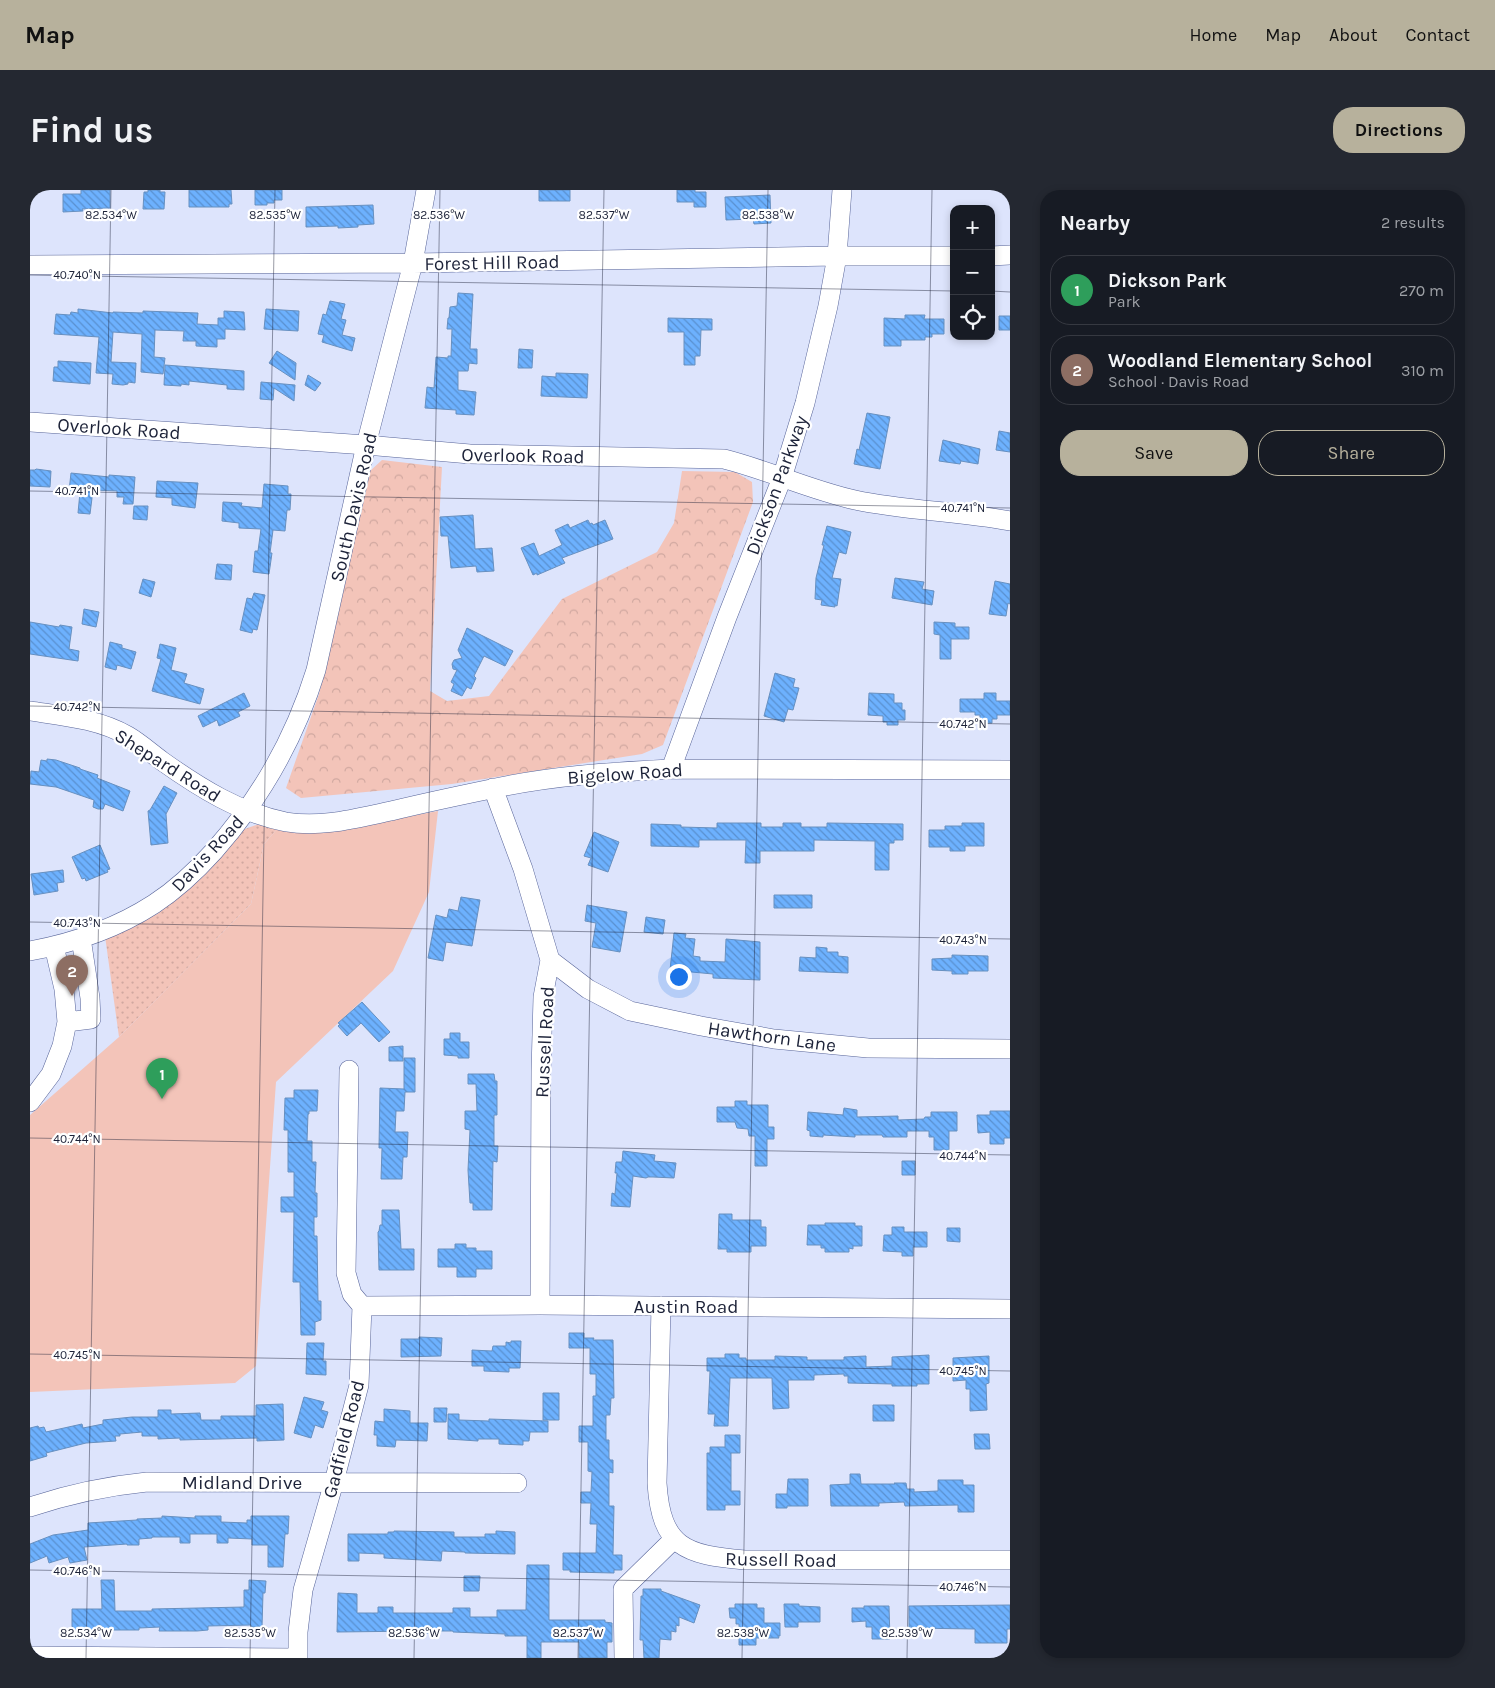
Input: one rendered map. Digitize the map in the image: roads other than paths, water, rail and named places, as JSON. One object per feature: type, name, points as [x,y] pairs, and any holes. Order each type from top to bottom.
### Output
[{"type":"street","name":"South Davis Road","points":[[247,811],[280,759],[307,699],[316,670],[366,445],[413,263],[426,190]]},
{"type":"street","name":"Dickson Parkway","points":[[671,769],[730,608],[782,478],[805,403],[828,306],[837,256],[842,190]]},
{"type":"street","points":[[995,256],[1010,255]]},
{"type":"street","name":"Forest Hill Road","points":[[30,265],[413,263],[950,256]]},
{"type":"street","name":"Overlook Road","points":[[30,422],[485,455],[724,459],[749,465],[823,491],[873,504],[981,515],[1010,520]]},
{"type":"street","name":"Shepard Road","points":[[30,711],[68,716],[97,723],[128,736],[187,779],[247,811]]},
{"type":"street","name":"Bigelow Road","points":[[247,811],[285,822],[302,824],[356,820],[493,788],[579,775],[671,769],[1010,770]]},
{"type":"street","name":"Russell Road","points":[[493,788],[523,869],[550,960],[543,996],[540,1072],[540,1306]]},
{"type":"street","name":"Davis Road","points":[[30,952],[81,938],[111,927],[154,904],[180,886],[225,838],[247,811]]},
{"type":"street","points":[[67,1022],[91,1019],[90,998],[81,938]]},
{"type":"street","points":[[30,1102],[51,1074],[62,1046],[67,1022],[64,989],[54,946]]},
{"type":"street","name":"Hawthorn Lane","points":[[550,960],[588,989],[630,1011],[701,1026],[774,1039],[868,1048],[1010,1050]]},
{"type":"street","points":[[349,1070],[346,1273],[352,1294],[362,1306]]},
{"type":"street","name":"Austin Road","points":[[362,1306],[1010,1309]]},
{"type":"street","name":"Gadfield Road","points":[[298,1658],[298,1632],[302,1590],[334,1482],[358,1385],[362,1306]]},
{"type":"street","name":"Russell Road","points":[[661,1306],[657,1493],[662,1519],[669,1534],[681,1546],[697,1553],[745,1560],[1010,1560]]},
{"type":"street","name":"Midland Drive","points":[[30,1507],[90,1490],[147,1482],[517,1483]]},
{"type":"street","points":[[624,1658],[624,1589],[674,1539]]},
{"type":"street","points":[[30,1656],[298,1658]]},
{"type":"place","name":"Woodland Elementary School","points":[[72,996]]},
{"type":"place","name":"Dickson Park","points":[[162,1099]]}]
